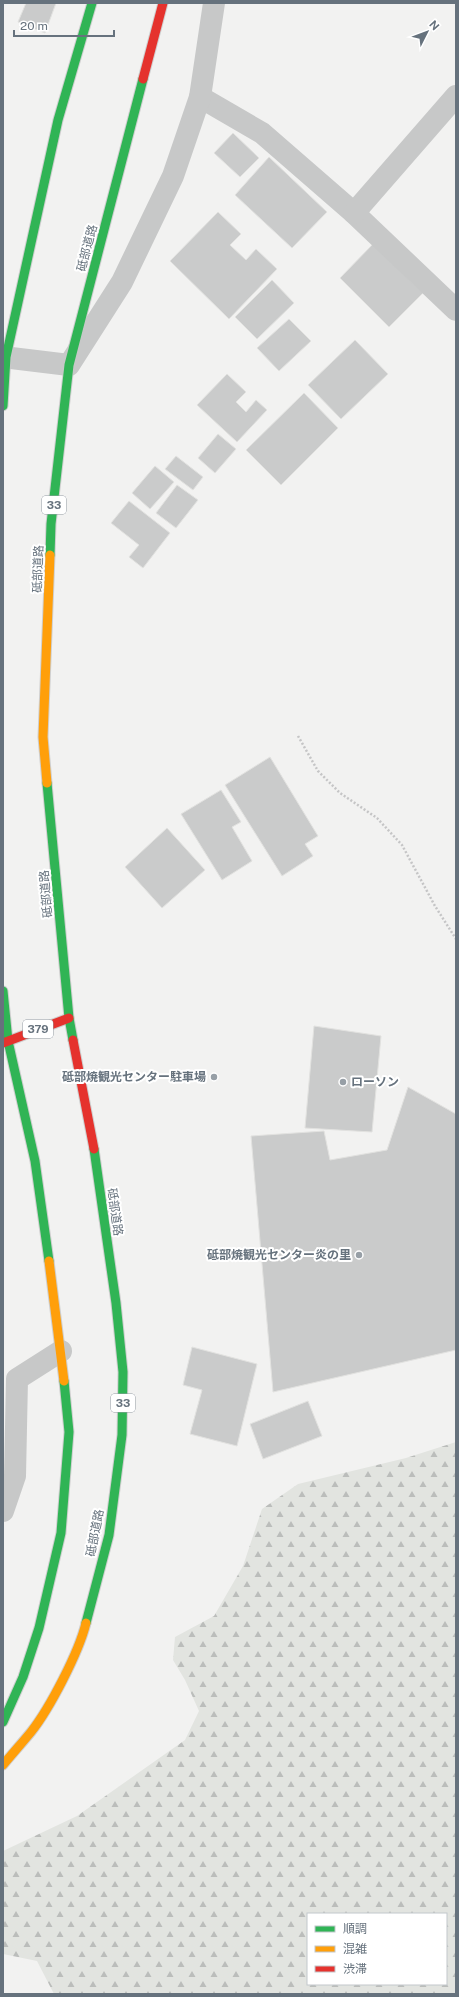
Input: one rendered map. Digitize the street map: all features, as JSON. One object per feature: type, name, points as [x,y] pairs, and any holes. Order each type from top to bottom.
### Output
[{"type":"highway","points":[[3,406],[5,357],[58,120],[92,3]]},
{"type":"highway","name":"砥部道路","points":[[3,1765],[32,1731],[57,1689],[83,1635],[109,1535],[122,1435],[123,1372],[116,1303],[96,1161],[69,1018],[43,737],[52,524],[69,365],[163,3]]},
{"type":"highway","points":[[3,991],[5,1042],[35,1161],[61,1351],[69,1432],[61,1533],[39,1628],[23,1677],[3,1722]]},
{"type":"highway","name":"379","points":[[5,1042],[69,1018]]},
{"type":"street","points":[[5,357],[69,365],[122,282],[173,176],[200,97],[214,3]]},
{"type":"street","points":[[354,213],[456,96]]},
{"type":"street","points":[[200,97],[262,133],[354,213],[456,310]]},
{"type":"street","points":[[3,1510],[15,1476],[17,1379],[61,1351]]},
{"type":"path","points":[[298,736],[318,771],[340,793],[377,818],[402,845],[435,906],[456,939]]},
{"type":"green space","points":[[456,1442],[456,1994],[54,1994],[37,1961],[3,1954],[3,1851],[77,1816],[185,1740],[199,1711],[185,1680],[173,1660],[175,1637],[214,1616],[243,1566],[262,1509],[298,1484],[406,1458]]},
{"type":"building","points":[[26,3],[56,3],[45,33],[18,22]]},
{"type":"building","points":[[233,133],[259,158],[240,177],[214,153]]},
{"type":"building","points":[[269,157],[327,212],[292,248],[235,195]]},
{"type":"building","points":[[218,212],[241,234],[230,245],[246,260],[256,249],[277,269],[229,319],[170,261]]},
{"type":"building","points":[[373,244],[423,293],[389,327],[340,278]]},
{"type":"building","points":[[272,280],[294,303],[257,339],[235,317]]},
{"type":"building","points":[[289,319],[311,341],[279,371],[257,348]]},
{"type":"building","points":[[355,340],[388,374],[341,419],[308,385]]},
{"type":"building","points":[[227,374],[246,392],[236,402],[246,412],[256,400],[267,410],[237,442],[197,405]]},
{"type":"building","points":[[304,393],[338,428],[281,485],[246,450]]},
{"type":"building","points":[[218,434],[236,449],[215,473],[198,458]]},
{"type":"building","points":[[176,456],[203,477],[193,490],[165,469]]},
{"type":"building","points":[[155,466],[174,482],[150,509],[132,493]]},
{"type":"building","points":[[177,485],[198,500],[176,528],[156,513]]},
{"type":"building","points":[[129,501],[170,533],[143,568],[129,557],[139,545],[111,523]]},
{"type":"building","points":[[270,757],[318,836],[305,844],[313,856],[282,876],[225,785]]},
{"type":"building","points":[[221,790],[241,822],[232,827],[252,861],[222,880],[181,814]]},
{"type":"building","points":[[167,828],[205,870],[162,908],[125,867]]},
{"type":"building","name":"ローソン","points":[[314,1026],[381,1036],[372,1132],[305,1128]]},
{"type":"building","name":"砥部焼観光センター炎の里","points":[[408,1087],[456,1114],[456,1350],[273,1392],[251,1136],[324,1131],[330,1160],[387,1150]]},
{"type":"building","points":[[192,1347],[257,1364],[237,1446],[190,1434],[202,1390],[183,1385]]},
{"type":"building","points":[[308,1401],[322,1436],[263,1459],[250,1424]]},
{"type":"traffic: fast","points":[[3,406],[6,357],[58,120],[92,3]]},
{"type":"traffic: fast","points":[[50,555],[51,524],[69,365],[143,79]]},
{"type":"traffic: fast","points":[[47,783],[69,1018],[73,1040]]},
{"type":"traffic: fast","points":[[3,991],[8,1041],[35,1161],[49,1261]]},
{"type":"traffic: fast","points":[[86,1623],[109,1535],[122,1435],[123,1372],[116,1303],[94,1149]]},
{"type":"traffic: fast","points":[[3,1722],[23,1677],[39,1628],[61,1533],[69,1432],[64,1381]]},
{"type":"traffic: slow","points":[[47,783],[43,737],[50,555]]},
{"type":"traffic: slow","points":[[49,1261],[64,1381]]},
{"type":"traffic: slow","points":[[3,1765],[39,1722],[47,1709],[71,1664],[86,1623]]},
{"type":"traffic: jam","points":[[143,79],[163,3]]},
{"type":"traffic: jam","points":[[3,1043],[69,1018]]},
{"type":"traffic: jam","points":[[73,1040],[94,1149]]},
{"type":"place","name":"砥部焼観光センター駐車場","points":[[214,1077]]},
{"type":"place","name":"ローソン","points":[[343,1082]]},
{"type":"place","name":"砥部焼観光センター炎の里","points":[[359,1255]]}]
